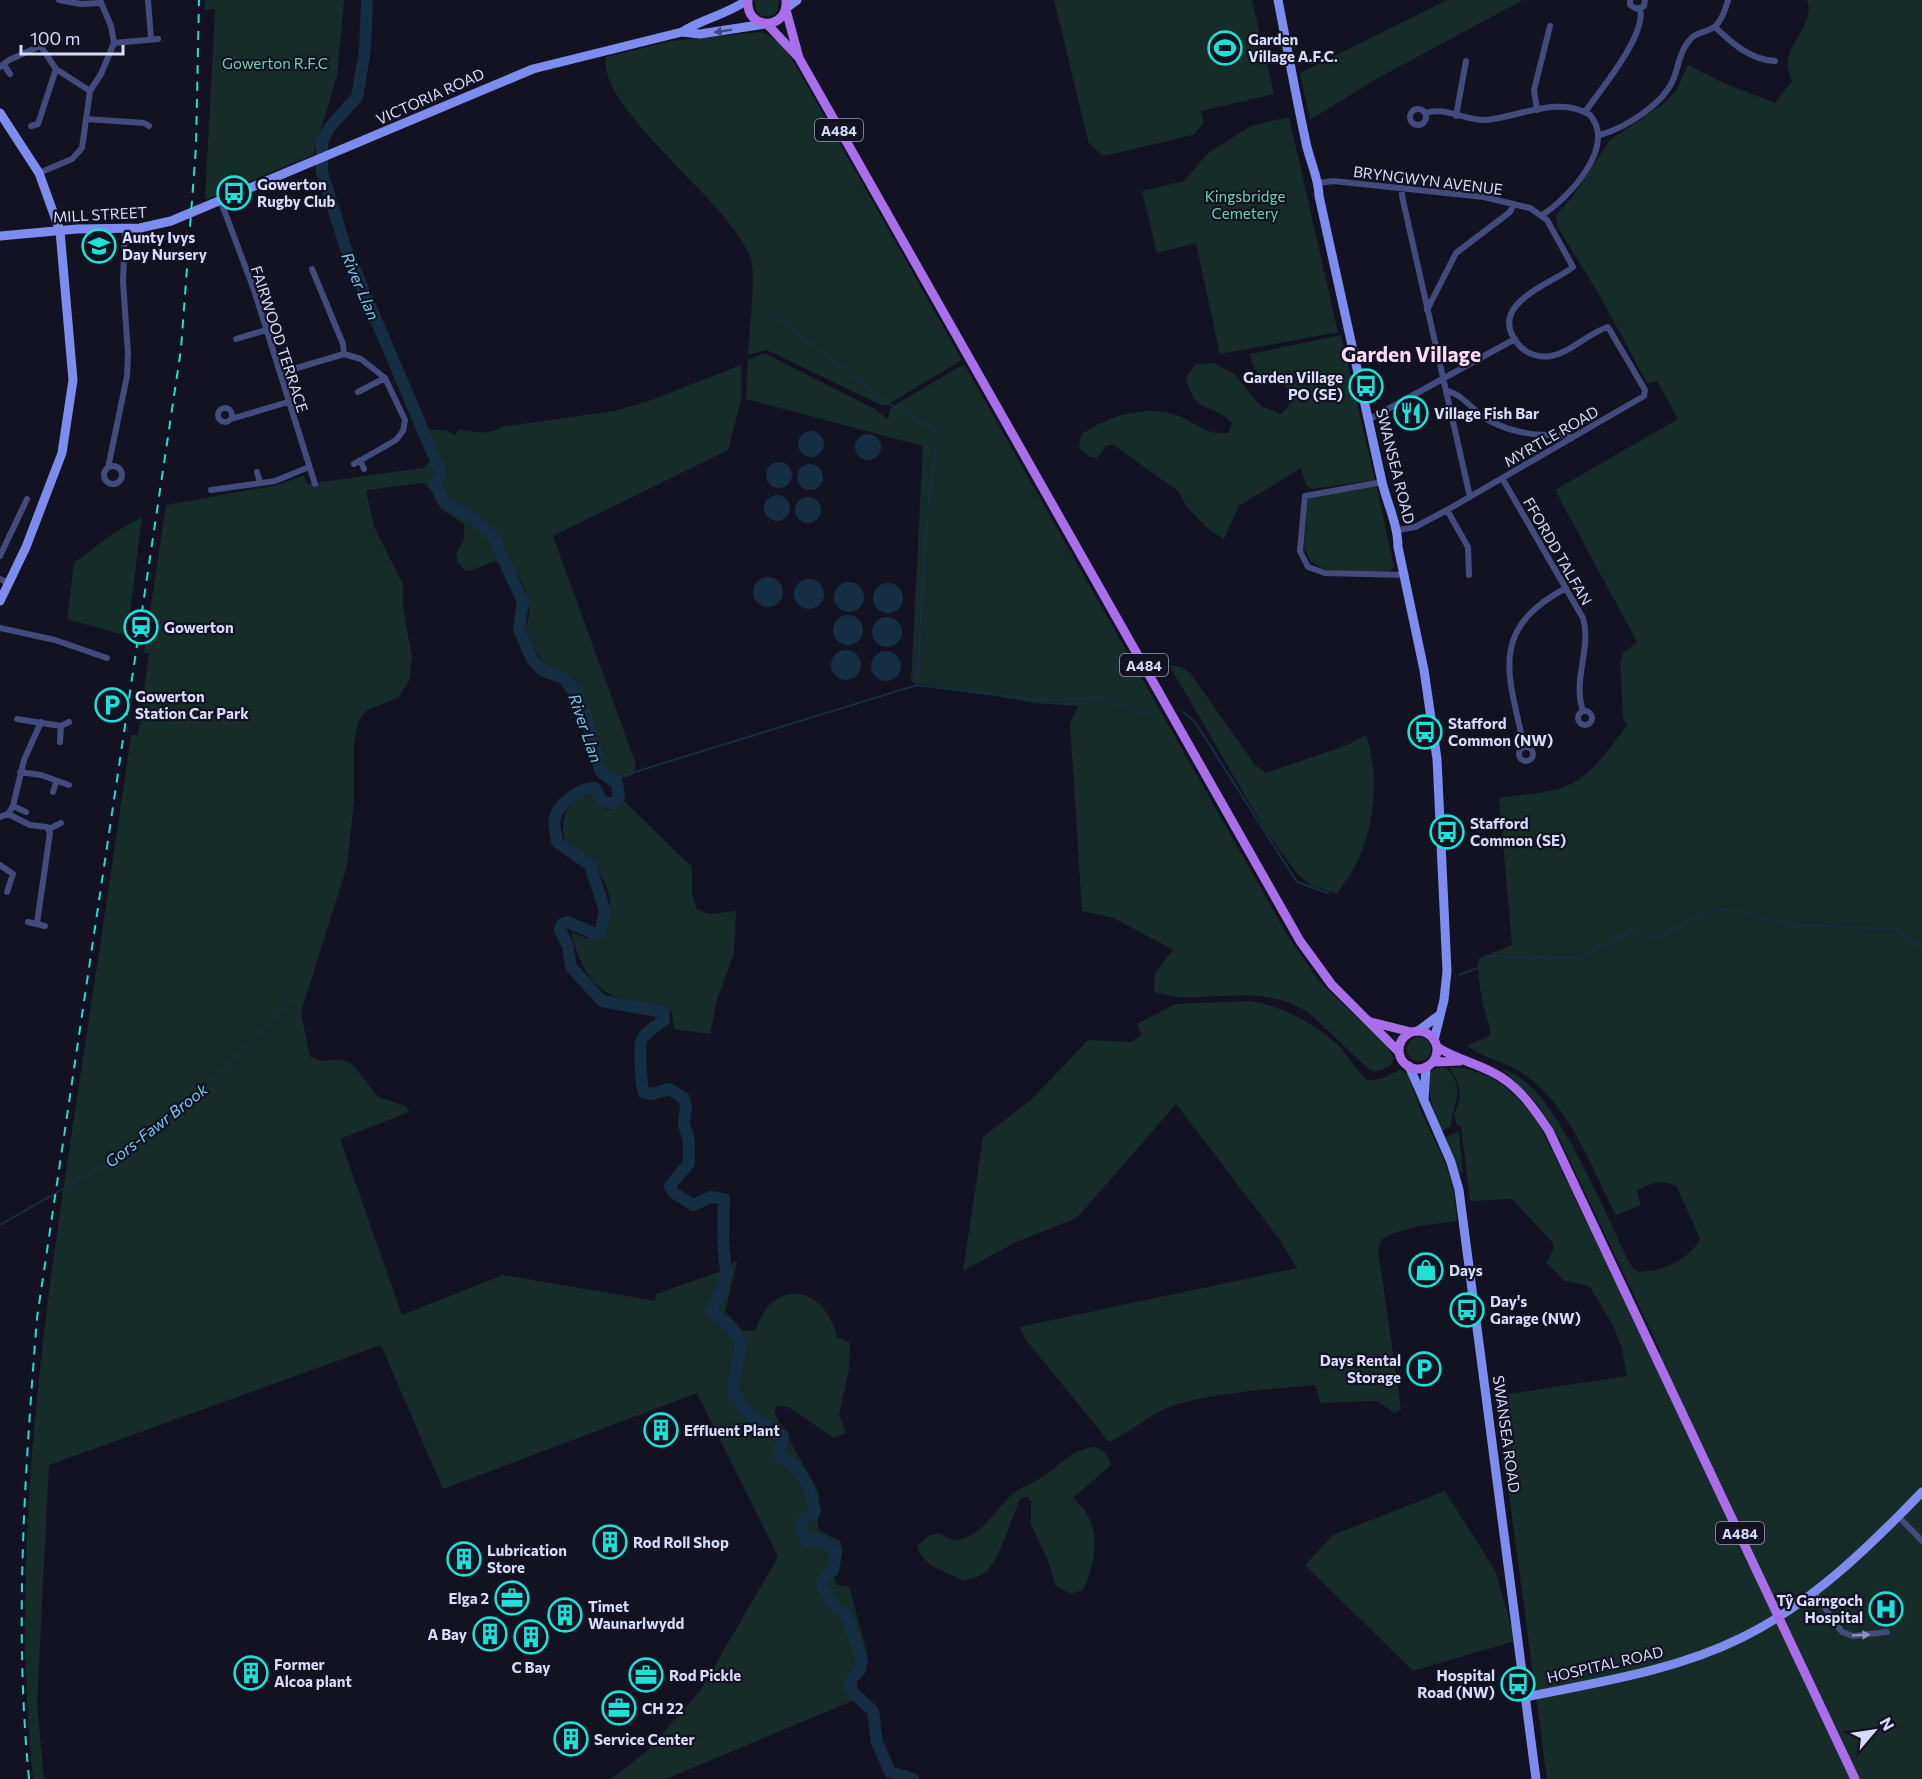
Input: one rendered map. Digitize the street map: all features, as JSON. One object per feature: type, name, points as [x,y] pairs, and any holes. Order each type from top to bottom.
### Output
[{"type":"main road","points":[[748,0],[750,15],[766,24],[777,21],[786,6],[797,0]]},
{"type":"main road","name":"VICTORIA ROAD","points":[[198,210],[329,156],[473,92],[533,69],[682,32],[696,23],[727,13],[748,0]]},
{"type":"main road","name":"SWANSEA ROAD","points":[[1278,0],[1312,169],[1319,183],[1322,207],[1382,482],[1390,513],[1398,530],[1404,575],[1424,670],[1438,780],[1447,971],[1445,993],[1438,1016],[1436,1044]]},
{"type":"main road","name":"A484","points":[[786,6],[799,58]]},
{"type":"main road","name":"VICTORIA ROAD","points":[[682,32],[700,34],[766,24]]},
{"type":"main road","name":"A484","points":[[766,24],[799,58],[1300,941],[1332,985],[1371,1022],[1376,1031],[1399,1052],[1403,1061],[1409,1066],[1460,1061]]},
{"type":"main road","points":[[0,113],[39,173],[60,231],[73,380],[62,453],[26,547],[4,581],[0,601]]},
{"type":"main road","name":"MILL STREET","points":[[0,236],[151,227],[198,210]]},
{"type":"main road","points":[[1399,1052],[1401,1042],[1438,1016]]},
{"type":"main road","name":"A484","points":[[1371,1022],[1429,1034],[1436,1044],[1460,1061],[1491,1072],[1514,1087],[1549,1131],[1856,1779]]},
{"type":"main road","points":[[1430,1065],[1436,1044]]},
{"type":"main road","name":"SWANSEA ROAD","points":[[1424,1100],[1430,1065]]},
{"type":"main road","name":"SWANSEA ROAD","points":[[1409,1066],[1451,1162],[1459,1190],[1536,1779]]},
{"type":"main road","name":"HOSPITAL ROAD","points":[[1526,1697],[1650,1672],[1742,1638],[1814,1593],[1899,1516],[1922,1492]]},
{"type":"street","points":[[114,43],[155,38],[149,0]]},
{"type":"street","points":[[1629,0],[1632,7],[1641,8]]},
{"type":"street","points":[[1585,112],[1632,42],[1641,23],[1641,8],[1646,0]]},
{"type":"street","points":[[1600,135],[1626,125],[1667,92],[1687,43],[1696,36],[1716,28],[1723,18],[1728,0]]},
{"type":"street","points":[[39,173],[72,159],[82,148],[90,91],[101,74],[114,43],[111,26],[100,2],[81,4],[59,2]]},
{"type":"street","points":[[1537,110],[1534,90],[1544,34],[1550,26]]},
{"type":"street","points":[[1716,28],[1745,52],[1766,63],[1775,61]]},
{"type":"street","points":[[34,36],[56,69],[90,91]]},
{"type":"street","points":[[9,74],[2,66],[9,60],[40,46]]},
{"type":"street","points":[[1456,116],[1466,61]]},
{"type":"street","points":[[37,126],[56,69]]},
{"type":"street","points":[[1368,420],[1443,381],[1515,339],[1511,317],[1520,299],[1573,267],[1552,226],[1542,215],[1567,196],[1597,150],[1600,135],[1597,124],[1585,112],[1562,106],[1482,120],[1433,111],[1426,113]]},
{"type":"street","points":[[87,119],[146,122]]},
{"type":"street","name":"BRYNGWYN AVENUE","points":[[1319,183],[1333,181],[1484,197],[1514,204],[1542,215]]},
{"type":"street","points":[[1402,188],[1427,310],[1470,497]]},
{"type":"street","name":"FAIRWOOD TERRACE","points":[[221,202],[266,330],[315,484]]},
{"type":"street","points":[[1427,310],[1456,253],[1510,212],[1514,204]]},
{"type":"street","points":[[108,468],[127,376],[128,354],[123,282],[125,228]]},
{"type":"street","points":[[312,268],[312,278],[343,344],[344,354]]},
{"type":"street","name":"MYRTLE ROAD","points":[[1398,530],[1415,527],[1447,510],[1646,394],[1608,327],[1565,351],[1550,356],[1529,352],[1515,339]]},
{"type":"street","points":[[236,339],[266,330]]},
{"type":"street","points":[[280,373],[344,354],[361,359],[385,378],[405,420],[403,431],[396,440],[357,462],[364,469]]},
{"type":"street","points":[[358,392],[385,378]]},
{"type":"street","points":[[1446,391],[1454,393],[1488,420],[1517,433],[1567,435],[1572,438]]},
{"type":"street","points":[[231,420],[288,402]]},
{"type":"street","points":[[212,490],[275,481],[309,467]]},
{"type":"street","points":[[257,472],[260,483]]},
{"type":"street","name":"FFORDD TALFAN","points":[[1502,478],[1583,618],[1586,630],[1579,686],[1583,711]]},
{"type":"street","points":[[1382,482],[1305,496],[1300,551],[1308,567],[1324,573],[1404,575]]},
{"type":"street","points":[[0,556],[27,498]]},
{"type":"street","points":[[1447,510],[1468,548],[1469,575]]},
{"type":"street","points":[[3,530],[11,533]]},
{"type":"street","points":[[1524,747],[1508,674],[1511,647],[1531,614],[1566,588]]},
{"type":"street","points":[[0,628],[55,640],[107,658]]},
{"type":"street","points":[[17,719],[62,726],[69,722]]},
{"type":"street","points":[[0,817],[8,814],[13,806],[20,772],[41,722]]},
{"type":"street","points":[[60,742],[62,726]]},
{"type":"street","points":[[20,772],[41,775],[69,785]]},
{"type":"street","points":[[53,792],[56,782]]},
{"type":"street","points":[[13,806],[26,812]]},
{"type":"street","points":[[8,814],[30,825],[49,829],[61,823]]},
{"type":"street","points":[[37,923],[49,829]]},
{"type":"street","points":[[0,865],[13,874],[7,892]]},
{"type":"street","points":[[28,922],[45,926]]},
{"type":"street","points":[[1899,1516],[1922,1541]]},
{"type":"street","points":[[1814,1593],[1842,1632],[1853,1636],[1887,1632]]},
{"type":"green space","name":"Gowerton R.F.C","points":[[205,0],[344,0],[337,76],[313,155],[205,200],[215,9],[205,10]]},
{"type":"green space","points":[[755,0],[778,0],[778,9],[774,15],[762,17],[756,11]]},
{"type":"green space","points":[[1054,0],[1252,0],[1274,94],[1201,111],[1204,123],[1193,135],[1104,156],[1089,144]]},
{"type":"green space","points":[[1447,0],[1523,0],[1378,78],[1310,120],[1300,73]]},
{"type":"green space","points":[[1807,0],[1922,0],[1922,1779],[1547,1779],[1496,1396],[1627,1376],[1622,1349],[1613,1325],[1589,1286],[1565,1281],[1546,1263],[1554,1248],[1553,1243],[1512,1199],[1470,1201],[1461,1126],[1457,1125],[1454,1115],[1460,1096],[1456,1079],[1449,1067],[1478,1072],[1490,1077],[1511,1092],[1539,1124],[1655,1363],[1661,1352],[1560,1140],[1536,1102],[1502,1069],[1522,1079],[1541,1098],[1560,1125],[1594,1187],[1632,1267],[1639,1272],[1666,1267],[1689,1253],[1700,1239],[1677,1187],[1666,1183],[1652,1184],[1637,1191],[1641,1205],[1616,1215],[1579,1141],[1557,1106],[1543,1090],[1521,1072],[1467,1045],[1490,1036],[1480,990],[1478,959],[1512,945],[1499,798],[1547,792],[1573,783],[1588,773],[1627,725],[1623,719],[1620,661],[1623,653],[1637,642],[1555,490],[1678,419],[1657,381],[1647,383],[1604,303],[1557,226],[1556,215],[1573,196],[1610,140],[1663,104],[1676,91],[1688,65],[1724,83],[1775,103],[1792,81],[1788,69],[1789,58],[1806,21],[1809,11]]},
{"type":"green space","points":[[760,32],[774,38],[779,43],[800,73],[962,360],[887,405],[881,405],[767,350],[748,355],[753,291],[751,259],[739,237],[720,212],[643,130],[622,103],[609,78],[606,57],[671,41]]},
{"type":"green space","name":"Kingsbridge Cemetery","points":[[1289,117],[1338,332],[1220,354],[1196,243],[1157,253],[1142,191],[1184,181],[1208,153],[1251,126]]},
{"type":"green space","points":[[1341,335],[1375,480],[1312,489],[1306,485],[1301,468],[1239,506],[1224,539],[1208,529],[1188,508],[1178,491],[1112,444],[1106,446],[1097,458],[1090,457],[1079,448],[1081,435],[1091,428],[1116,417],[1142,412],[1169,413],[1208,431],[1228,433],[1232,423],[1224,416],[1199,403],[1189,389],[1186,377],[1196,364],[1214,363],[1234,374],[1261,406],[1281,414],[1288,407],[1292,396],[1281,381],[1264,376],[1256,370],[1250,354]]},
{"type":"green space","points":[[766,354],[873,408],[888,419],[890,408],[964,364],[1288,936],[1319,981],[1386,1045],[1394,1058],[1391,1065],[1373,1071],[1311,1015],[1290,1003],[1259,996],[1178,997],[1154,992],[1155,973],[1173,950],[1114,918],[1082,911],[1070,723],[1078,706],[1035,703],[911,682],[923,446],[746,399],[748,360]]},
{"type":"green space","points":[[741,365],[741,399],[728,450],[553,536],[636,764],[634,774],[611,783],[603,776],[594,760],[583,722],[573,702],[532,644],[526,630],[529,615],[527,597],[516,572],[500,562],[466,571],[458,563],[456,553],[464,540],[464,524],[441,509],[436,497],[424,483],[366,490],[374,527],[403,584],[403,608],[412,657],[409,681],[398,698],[367,710],[358,722],[354,744],[354,800],[347,866],[301,1012],[310,1057],[322,1061],[340,1059],[352,1064],[378,1097],[406,1106],[409,1112],[340,1139],[402,1315],[503,1275],[655,1301],[656,1294],[730,1268],[733,1262],[737,1262],[725,1311],[743,1331],[756,1330],[764,1313],[774,1301],[786,1295],[798,1294],[811,1298],[822,1307],[831,1320],[837,1337],[850,1343],[849,1370],[839,1414],[846,1433],[834,1438],[788,1407],[776,1406],[775,1414],[819,1493],[817,1521],[819,1530],[840,1541],[841,1559],[833,1575],[837,1585],[847,1586],[850,1590],[867,1653],[866,1671],[857,1682],[857,1690],[864,1696],[666,1779],[611,1779],[646,1752],[700,1691],[778,1557],[697,1393],[443,1489],[381,1345],[49,1465],[37,1704],[44,1779],[33,1779],[27,1701],[25,1623],[27,1546],[31,1468],[46,1312],[131,735],[138,735],[149,654],[144,653],[166,505],[277,485],[304,475],[307,484],[423,468],[430,461],[416,430],[445,430],[455,435],[459,429],[491,432],[501,427],[614,411],[649,401]]},
{"type":"green space","points":[[1376,484],[1394,567],[1389,572],[1327,570],[1311,562],[1304,548],[1308,499],[1312,495]]},
{"type":"green space","points":[[142,517],[127,636],[67,619],[74,563],[115,532]]},
{"type":"green space","points":[[1169,665],[1181,667],[1190,673],[1255,765],[1266,773],[1347,745],[1366,735],[1373,765],[1372,813],[1359,858],[1337,894],[1312,886],[1298,875],[1264,828]]},
{"type":"green space","points":[[590,793],[607,810],[615,810],[621,805],[622,799],[692,867],[692,895],[697,909],[709,914],[736,911],[734,953],[717,1000],[710,1034],[674,1029],[672,1013],[668,1010],[610,994],[592,979],[579,958],[571,932],[588,939],[598,937],[608,919],[610,909],[608,890],[604,880],[588,859],[565,842],[563,833],[564,818],[570,806]]},
{"type":"green space","points":[[1250,1001],[1285,1011],[1317,1029],[1337,1044],[1367,1080],[1380,1079],[1400,1070],[1408,1074],[1421,1111],[1444,1160],[1454,1191],[1457,1221],[1420,1226],[1394,1233],[1382,1239],[1378,1250],[1401,1409],[1395,1413],[1377,1401],[1321,1403],[1315,1385],[1260,1390],[1202,1398],[1169,1407],[1109,1442],[1026,1340],[1019,1327],[1297,1268],[1280,1240],[1176,1104],[1077,1218],[1016,1242],[963,1271],[983,1137],[1032,1099],[1088,1040],[1132,1042],[1142,1034],[1137,1024],[1175,1004]]},
{"type":"green space","points":[[1419,1037],[1424,1038],[1430,1044],[1430,1054],[1424,1060],[1419,1061],[1414,1060],[1408,1054],[1407,1049],[1408,1044],[1414,1038]]},
{"type":"green space","points":[[1446,1067],[1456,1083],[1457,1096],[1451,1126],[1442,1131],[1432,1103],[1429,1080],[1430,1072],[1436,1068]]},
{"type":"green space","points":[[1459,1131],[1463,1172],[1460,1173],[1445,1137]]},
{"type":"green space","points":[[1095,1447],[1106,1454],[1111,1465],[1073,1498],[1087,1513],[1094,1534],[1094,1553],[1083,1590],[1071,1594],[1055,1585],[1049,1563],[1031,1524],[1031,1501],[1027,1497],[1021,1498],[995,1559],[983,1574],[964,1581],[936,1568],[920,1553],[917,1546],[928,1536],[939,1533],[954,1541],[974,1533],[1015,1492],[1046,1475],[1079,1451]]},
{"type":"green space","points":[[1445,1491],[1496,1572],[1515,1641],[1413,1671],[1305,1565],[1333,1535]]},
{"type":"water","points":[[811,431],[820,435],[824,444],[820,453],[811,457],[802,453],[798,444],[802,435]]},
{"type":"water","points":[[868,434],[877,438],[881,447],[877,456],[868,460],[859,456],[855,447],[859,438]]},
{"type":"water","points":[[779,462],[788,466],[792,475],[788,484],[779,488],[770,484],[766,475],[770,466]]},
{"type":"water","points":[[810,464],[819,468],[823,477],[819,486],[810,490],[801,486],[797,477],[801,468]]},
{"type":"water","points":[[777,495],[786,499],[790,508],[786,517],[777,521],[768,517],[764,508],[768,499]]},
{"type":"water","points":[[808,497],[817,501],[821,510],[817,519],[808,523],[799,519],[795,510],[799,501]]},
{"type":"water","points":[[768,577],[779,581],[783,592],[779,603],[768,607],[757,603],[753,592],[757,581]]},
{"type":"water","points":[[809,579],[820,583],[824,594],[820,605],[809,609],[798,605],[794,594],[798,583]]},
{"type":"water","points":[[849,582],[860,586],[864,597],[860,608],[849,612],[838,608],[834,597],[838,586]]},
{"type":"water","points":[[888,583],[899,587],[903,598],[899,609],[888,613],[877,609],[873,598],[877,587]]},
{"type":"water","points":[[848,615],[859,619],[863,630],[859,641],[848,645],[837,641],[833,630],[837,619]]},
{"type":"water","points":[[887,617],[898,621],[902,632],[898,643],[887,647],[876,643],[872,632],[876,621]]},
{"type":"water","points":[[846,650],[857,654],[861,665],[857,676],[846,680],[835,676],[831,665],[835,654]]},
{"type":"water","points":[[886,651],[897,655],[901,666],[897,677],[886,681],[875,677],[871,666],[875,655]]},
{"type":"waterway","name":"River Llan","points":[[367,0],[365,49],[357,97],[329,128],[322,142],[322,172],[346,249],[439,468],[441,476],[435,484],[443,501],[472,518],[493,536],[523,602],[519,629],[532,659],[542,670],[564,678],[576,691],[586,716],[601,772],[617,783],[619,797],[613,804],[602,801],[595,788],[589,788],[565,802],[555,818],[557,842],[590,865],[605,911],[600,934],[568,922],[562,924],[560,930],[568,946],[571,967],[602,1001],[663,1012],[664,1020],[642,1039],[643,1089],[644,1093],[652,1094],[669,1089],[684,1098],[686,1107],[684,1125],[689,1140],[689,1163],[670,1186],[674,1193],[693,1205],[711,1197],[724,1199],[723,1242],[726,1271],[724,1285],[711,1311],[733,1330],[741,1345],[732,1390],[749,1414],[783,1436],[778,1455],[794,1466],[807,1484],[815,1510],[814,1514],[802,1521],[802,1533],[807,1543],[818,1539],[836,1551],[833,1571],[825,1576],[821,1585],[833,1604],[847,1616],[862,1661],[860,1669],[850,1681],[851,1691],[873,1711],[877,1742],[890,1772],[913,1779]]},
{"type":"waterway","points":[[773,314],[886,402],[937,431],[926,529],[917,685]]},
{"type":"waterway","points":[[612,779],[917,685],[1036,700],[1102,699],[1153,716]]},
{"type":"waterway","points":[[1183,712],[1195,722],[1297,882],[1328,893]]},
{"type":"waterway","points":[[1459,975],[1480,967],[1487,956],[1580,958],[1631,931],[1656,939],[1706,911],[1730,910],[1791,925],[1895,929],[1922,948]]},
{"type":"waterway","name":"Gors-Fawr Brook","points":[[0,1225],[112,1161],[204,1089],[292,999]]},
{"type":"railway","points":[[29,1779],[22,1664],[23,1548],[37,1318],[181,349],[196,147],[199,0]]},
{"type":"place","name":"Garden Village A.F.C.","points":[[1225,48]]},
{"type":"place","name":"Gowerton Rugby Club","points":[[234,193]]},
{"type":"place","name":"Aunty Ivys Day Nursery","points":[[99,246]]},
{"type":"place","name":"Garden Village PO (SE)","points":[[1366,386]]},
{"type":"place","name":"Village Fish Bar","points":[[1411,413]]},
{"type":"place","name":"Gowerton","points":[[141,627]]},
{"type":"place","name":"Gowerton Station Car Park","points":[[112,705]]},
{"type":"place","name":"Stafford Common (NW)","points":[[1425,732]]},
{"type":"place","name":"Stafford Common (SE)","points":[[1447,832]]},
{"type":"place","name":"Days","points":[[1426,1270]]},
{"type":"place","name":"Day's Garage (NW)","points":[[1467,1310]]},
{"type":"place","name":"Days Rental Storage","points":[[1424,1369]]},
{"type":"place","name":"Effluent Plant","points":[[661,1430]]},
{"type":"place","name":"Rod Roll Shop","points":[[610,1542]]},
{"type":"place","name":"Lubrication Store","points":[[464,1559]]},
{"type":"place","name":"Elga 2","points":[[512,1598]]},
{"type":"place","name":"Tŷ Garngoch Hospital","points":[[1886,1609]]},
{"type":"place","name":"Timet Waunarlwydd","points":[[565,1615]]},
{"type":"place","name":"A Bay","points":[[490,1634]]},
{"type":"place","name":"C Bay","points":[[531,1637]]},
{"type":"place","name":"Former Alcoa plant","points":[[251,1673]]},
{"type":"place","name":"Rod Pickle","points":[[646,1675]]},
{"type":"place","name":"Hospital Road (NW)","points":[[1518,1684]]},
{"type":"place","name":"CH 22","points":[[619,1708]]},
{"type":"place","name":"Service Center","points":[[571,1739]]},
{"type":"district","name":"Garden Village","points":[[1411,353]]}]
